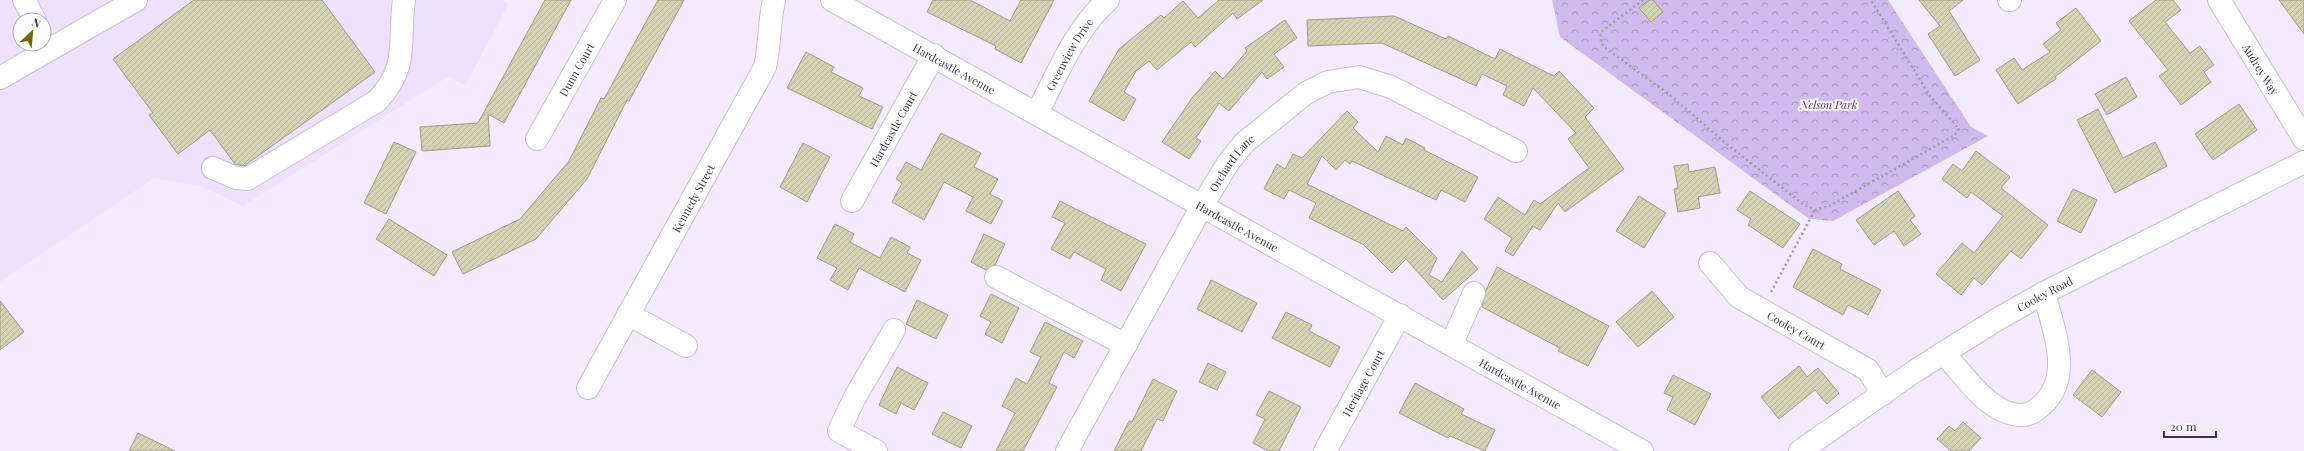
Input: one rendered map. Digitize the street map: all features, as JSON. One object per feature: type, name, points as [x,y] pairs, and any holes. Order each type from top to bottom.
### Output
[{"type":"street","points":[[24,0],[31,12]]},
{"type":"street","points":[[52,41],[136,0]]},
{"type":"street","points":[[213,168],[231,176],[247,179],[377,101],[391,86],[397,73],[404,32],[402,15],[404,0]]},
{"type":"street","name":"Dunn Court","points":[[537,139],[615,0]]},
{"type":"street","name":"Kennedy Street","points":[[588,388],[764,67],[770,43],[770,17],[774,0]]},
{"type":"street","name":"Hardcastle Avenue","points":[[832,0],[934,55],[1202,206],[1452,343],[1642,451]]},
{"type":"street","name":"Greenview Drive","points":[[1037,113],[1078,36],[1094,14],[1108,0]]},
{"type":"street","name":"Audrey Way","points":[[2218,0],[2304,139]]},
{"type":"street","points":[[0,78],[35,52]]},
{"type":"street","name":"Hardcastle Court","points":[[852,201],[934,55]]},
{"type":"street","name":"Orchard Lane","points":[[1067,451],[1202,206],[1228,163],[1244,143],[1306,93],[1328,82],[1359,77],[1391,87],[1516,151]]},
{"type":"street","name":"Cooley Road","points":[[1800,451],[1944,353],[2044,293],[2304,162]]},
{"type":"street","name":"Cooley Court","points":[[1710,263],[1732,292],[1868,370],[1883,394]]},
{"type":"street","points":[[996,277],[1126,346]]},
{"type":"street","points":[[1452,343],[1474,293]]},
{"type":"street","points":[[1944,353],[1989,402],[2017,416],[2030,415],[2053,396],[2060,364],[2056,337],[2044,293]]},
{"type":"street","points":[[628,314],[686,346]]},
{"type":"street","name":"Heritage Court","points":[[1325,451],[1400,315]]},
{"type":"street","points":[[876,451],[839,431],[854,399],[894,330]]},
{"type":"path","points":[[1643,0],[1602,31],[1600,38],[1604,47],[1670,95],[1729,146],[1803,204],[1815,210],[1830,206],[1955,135],[1958,129],[1939,109],[1930,96],[1871,0]]},
{"type":"path","points":[[1761,310],[1815,210]]},
{"type":"shaded area","points":[[0,0],[503,0],[509,3],[465,86],[449,76],[243,206],[201,186],[154,178],[0,282]]},
{"type":"green space","name":"Nelson Park","points":[[1552,0],[1888,0],[1971,127],[1988,136],[1833,221],[1809,219],[1560,37]]},
{"type":"building","points":[[194,0],[322,0],[375,72],[244,166],[235,164],[210,130],[178,154],[149,115],[153,113],[113,59]]},
{"type":"building","points":[[545,0],[571,0],[504,123],[488,114],[490,146],[422,151],[420,127],[478,123]]},
{"type":"building","points":[[658,0],[684,0],[629,101],[627,100],[587,179],[536,239],[463,274],[452,252],[520,219],[569,161],[601,98],[604,99]]},
{"type":"building","points":[[933,0],[970,0],[1010,21],[1021,0],[1054,0],[1021,63],[995,49],[996,46],[927,12]]},
{"type":"building","points":[[1219,0],[1263,0],[1237,19],[1233,13],[1195,47],[1191,42],[1157,70],[1149,61],[1136,71],[1124,92],[1136,99],[1124,121],[1089,101],[1119,49],[1161,15],[1164,18],[1183,1],[1198,18]]},
{"type":"building","points":[[1649,0],[1653,0],[1663,12],[1651,22],[1639,8]]},
{"type":"building","points":[[1919,0],[1963,0],[1949,11],[1980,60],[1955,76],[1928,34],[1940,26]]},
{"type":"building","points":[[2156,0],[2173,0],[2181,10],[2165,22],[2190,53],[2200,46],[2214,65],[2204,72],[2211,82],[2181,105],[2159,76],[2168,70],[2129,21]]},
{"type":"building","points":[[2279,0],[2304,0],[2304,34]]},
{"type":"building","points":[[2076,8],[2101,41],[2055,77],[2056,79],[2018,104],[1996,70],[2014,58],[2022,70],[2050,52],[2043,44],[2061,30],[2056,23]]},
{"type":"building","points":[[1394,16],[1446,39],[1448,36],[1495,59],[1500,49],[1554,76],[1559,71],[1594,108],[1585,117],[1624,169],[1565,212],[1558,203],[1540,230],[1533,226],[1513,256],[1505,251],[1512,238],[1484,219],[1498,197],[1525,215],[1534,200],[1540,204],[1589,168],[1568,139],[1576,133],[1533,88],[1524,106],[1503,95],[1507,86],[1482,74],[1476,86],[1382,43],[1308,46],[1307,20]]},
{"type":"building","points":[[1285,20],[1297,38],[1274,54],[1284,67],[1267,79],[1262,72],[1229,111],[1219,103],[1196,138],[1201,141],[1189,159],[1162,142],[1192,98],[1215,71],[1223,79],[1247,51],[1245,48]]},
{"type":"building","points":[[806,52],[834,67],[831,72],[863,88],[859,96],[883,107],[872,129],[787,88]]},
{"type":"building","points":[[2126,77],[2137,97],[2107,115],[2095,94]]},
{"type":"building","points":[[2239,104],[2257,130],[2213,160],[2195,134]]},
{"type":"building","points":[[2098,109],[2123,158],[2155,142],[2167,166],[2115,193],[2077,120]]},
{"type":"building","points":[[1347,111],[1358,122],[1353,128],[1378,152],[1386,136],[1403,145],[1406,138],[1425,148],[1424,150],[1478,177],[1465,202],[1441,190],[1436,200],[1352,161],[1350,164],[1345,160],[1336,170],[1322,156],[1307,184],[1403,231],[1406,227],[1437,258],[1429,275],[1442,282],[1462,251],[1478,269],[1443,300],[1406,259],[1392,273],[1364,245],[1309,218],[1316,203],[1289,190],[1284,199],[1264,189],[1277,164],[1285,169],[1293,154],[1302,158]]},
{"type":"building","points":[[941,133],[981,153],[974,167],[998,179],[990,194],[1003,201],[991,224],[966,211],[973,197],[944,182],[924,220],[892,202],[902,183],[896,179],[906,162],[921,170]]},
{"type":"building","points":[[394,142],[416,152],[386,214],[364,203]]},
{"type":"building","points":[[803,143],[830,157],[807,202],[780,187]]},
{"type":"building","points":[[1976,151],[2010,177],[2001,188],[2048,225],[2021,259],[2011,251],[1982,285],[1974,278],[1961,295],[1936,274],[1962,243],[1974,253],[2003,216],[1971,192],[1967,198],[1942,179],[1953,164],[1962,171]]},
{"type":"building","points":[[1688,164],[1689,172],[1715,167],[1720,193],[1698,197],[1700,208],[1678,212],[1674,189],[1678,188],[1674,166]]},
{"type":"building","points":[[2073,189],[2097,200],[2081,233],[2057,221]]},
{"type":"building","points":[[1750,191],[1800,224],[1783,248],[1748,225],[1751,219],[1737,210]]},
{"type":"building","points":[[1898,191],[1915,216],[1910,220],[1921,234],[1904,246],[1894,231],[1874,245],[1856,220]]},
{"type":"building","points":[[1639,196],[1666,213],[1644,248],[1616,231]]},
{"type":"building","points":[[1060,201],[1146,244],[1121,291],[1101,280],[1106,269],[1074,252],[1070,259],[1051,249],[1065,223],[1052,217]]},
{"type":"building","points":[[389,219],[447,255],[434,276],[376,239]]},
{"type":"building","points":[[835,224],[854,234],[850,242],[880,258],[891,237],[910,247],[907,253],[921,260],[905,292],[859,268],[848,290],[830,280],[837,268],[817,258]]},
{"type":"building","points":[[984,234],[1005,244],[995,265],[986,270],[971,262]]},
{"type":"building","points":[[1813,249],[1842,264],[1840,269],[1881,290],[1868,315],[1848,305],[1843,315],[1793,287]]},
{"type":"building","points":[[1497,267],[1609,326],[1588,366],[1558,351],[1560,348],[1482,307],[1486,290]]},
{"type":"building","points":[[1211,280],[1257,303],[1242,332],[1197,309]]},
{"type":"building","points":[[1652,291],[1674,317],[1638,347],[1616,322]]},
{"type":"building","points":[[991,294],[1019,308],[1002,343],[985,334],[991,322],[980,316]]},
{"type":"building","points":[[917,300],[948,315],[936,339],[906,324]]},
{"type":"building","points":[[0,301],[24,332],[0,350]]},
{"type":"building","points":[[1286,312],[1312,325],[1309,331],[1340,347],[1330,367],[1272,338]]},
{"type":"building","points":[[1045,322],[1083,341],[1074,358],[1064,352],[1049,383],[1057,387],[1023,451],[996,451],[1015,413],[1002,406],[1016,378],[1027,384],[1041,357],[1030,352]]},
{"type":"building","points":[[1208,363],[1226,372],[1217,390],[1199,382]]},
{"type":"building","points":[[1799,366],[1807,377],[1818,368],[1839,393],[1827,404],[1815,390],[1779,419],[1761,397]]},
{"type":"building","points":[[897,367],[928,383],[914,410],[901,403],[896,414],[879,405]]},
{"type":"building","points":[[2092,370],[2121,392],[2102,417],[2073,395]]},
{"type":"building","points":[[1673,375],[1711,394],[1695,425],[1667,410],[1673,397],[1664,393]]},
{"type":"building","points":[[1153,379],[1177,391],[1163,421],[1157,419],[1141,451],[1114,451],[1129,421],[1132,422]]},
{"type":"building","points":[[1415,383],[1464,409],[1461,414],[1495,430],[1485,451],[1450,436],[1448,438],[1399,413]]},
{"type":"building","points":[[1269,391],[1301,407],[1279,451],[1268,451],[1253,443],[1265,419],[1256,415]]},
{"type":"building","points":[[943,412],[972,426],[961,448],[932,434]]},
{"type":"building","points":[[1963,422],[1981,438],[1969,451],[1951,451],[1937,439],[1949,426],[1955,431]]},
{"type":"building","points":[[138,433],[175,451],[129,451]]}]
